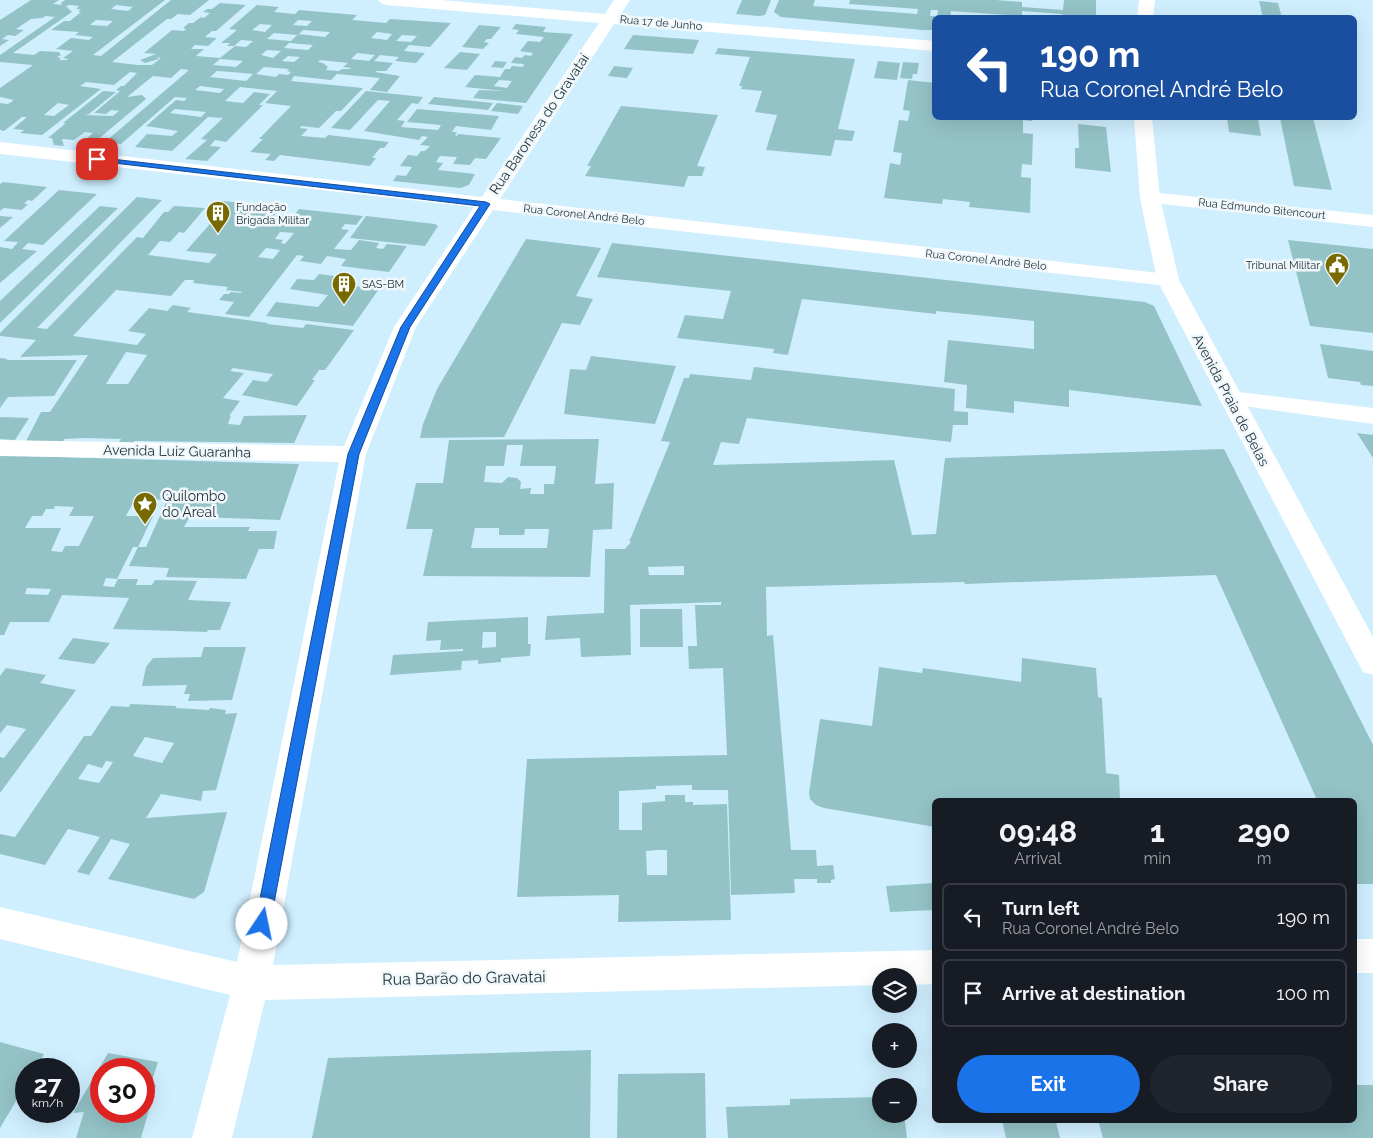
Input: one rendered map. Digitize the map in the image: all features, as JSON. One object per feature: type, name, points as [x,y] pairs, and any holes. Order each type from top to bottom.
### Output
[{"type":"street","name":"Rua 17 de Junho","points":[[386,0],[932,46]]},
{"type":"street","name":"Rua Baronesa do Gravataí","points":[[212,1138],[251,983],[353,454],[405,327],[622,0]]},
{"type":"street","points":[[1145,15],[1147,0]]},
{"type":"street","name":"Avenida Praia de Belas","points":[[1143,120],[1150,198],[1168,280],[1373,664]]},
{"type":"street","name":"Rua Coronel André Belo","points":[[0,148],[1168,280]]},
{"type":"street","name":"Rua Edmundo Bitencourt","points":[[1150,198],[1373,220]]},
{"type":"street","points":[[1230,398],[1373,416]]},
{"type":"street","name":"Avenida Luiz Guaranha","points":[[0,448],[353,454]]},
{"type":"street","name":"Rua Barão do Gravatai","points":[[0,923],[251,983],[932,967]]},
{"type":"street","points":[[1357,956],[1373,956]]},
{"type":"building","points":[[31,0],[59,0],[53,4],[62,5],[61,3],[65,0],[165,0],[93,55],[101,56],[171,0],[209,0],[190,15],[178,14],[171,19],[167,19],[112,62],[138,65],[152,65],[161,58],[156,57],[159,59],[145,63],[140,60],[156,54],[144,53],[172,30],[184,31],[186,29],[183,28],[189,23],[193,23],[201,17],[204,18],[210,13],[203,12],[207,9],[212,9],[220,3],[246,5],[216,31],[212,31],[205,37],[217,38],[208,46],[195,45],[191,49],[204,49],[196,56],[220,58],[235,46],[246,47],[253,41],[241,40],[234,46],[227,46],[230,43],[221,43],[237,30],[229,29],[257,5],[279,7],[274,12],[295,14],[299,10],[357,15],[352,20],[386,23],[390,19],[451,23],[430,47],[409,45],[404,51],[425,53],[416,63],[395,61],[399,57],[380,55],[374,61],[393,63],[386,71],[375,72],[400,76],[387,92],[370,90],[380,78],[337,74],[331,80],[294,76],[291,81],[363,88],[341,111],[336,111],[319,128],[301,126],[300,128],[308,129],[301,136],[325,138],[328,135],[389,142],[384,148],[380,148],[372,158],[376,158],[370,166],[280,155],[274,161],[265,160],[271,154],[250,152],[263,139],[259,139],[291,106],[265,103],[277,91],[240,87],[225,101],[243,103],[254,92],[270,94],[259,105],[263,105],[226,142],[215,140],[210,146],[221,147],[207,161],[185,159],[207,140],[201,139],[223,118],[208,117],[172,151],[135,147],[147,134],[172,136],[178,131],[146,126],[176,100],[184,101],[187,98],[175,97],[121,144],[105,142],[189,70],[181,69],[171,78],[153,76],[127,97],[142,95],[146,99],[96,141],[85,140],[93,133],[85,132],[74,140],[62,139],[64,146],[54,145],[52,138],[48,138],[66,123],[63,123],[103,91],[116,92],[89,114],[85,115],[113,116],[119,111],[111,110],[106,114],[94,113],[120,91],[116,90],[124,86],[137,73],[130,72],[114,85],[86,82],[80,86],[101,89],[42,135],[20,133],[24,130],[13,129],[27,117],[22,117],[4,131],[0,130],[0,103],[8,104],[14,100],[0,97],[0,88],[33,65],[0,62],[0,55],[55,17],[46,16],[31,19],[16,29],[24,30],[15,36],[8,35],[2,39],[9,40],[0,46],[0,20]],"holes":[[[116,5],[133,7],[128,11],[111,9]],[[66,6],[79,6],[76,9],[81,9],[78,11],[81,12],[70,21],[64,21],[51,30],[79,32],[75,35],[93,37],[89,40],[71,38],[56,49],[73,51],[63,58],[67,60],[59,60],[61,58],[57,57],[61,55],[59,52],[40,51],[34,55],[13,53],[72,12]],[[96,20],[113,21],[107,26],[90,25]],[[298,20],[312,21],[307,26],[293,25]],[[260,24],[272,25],[265,32],[252,30]],[[303,30],[330,32],[325,37],[299,34]],[[377,32],[392,34],[387,40],[371,38]],[[274,33],[297,35],[291,41],[267,39]],[[402,35],[417,36],[411,42],[396,41]],[[289,43],[313,45],[308,50],[284,48]],[[267,50],[281,51],[273,58],[261,55]],[[357,53],[375,55],[369,61],[351,59]],[[288,56],[300,57],[294,62],[282,61]],[[220,59],[243,61],[236,67],[213,65]],[[320,60],[348,63],[343,67],[351,68],[339,71],[326,70],[328,67],[318,62]],[[264,67],[289,69],[287,71],[291,72],[288,75],[279,74],[276,77],[256,74]],[[217,71],[253,74],[246,81],[210,77]],[[200,86],[224,89],[220,93],[195,90]],[[58,103],[69,105],[54,116],[44,115]],[[175,109],[206,112],[201,117],[170,113]]]},
{"type":"building","points":[[742,0],[771,0],[765,15],[759,16],[736,14]]},
{"type":"building","points":[[779,0],[815,0],[813,6],[917,14],[918,9],[849,4],[850,0],[996,0],[1022,2],[1022,7],[1063,10],[1064,0],[1096,0],[1096,15],[1062,15],[1022,11],[1022,15],[1008,15],[951,11],[950,15],[937,15],[938,10],[931,10],[932,30],[781,17],[774,12]]},
{"type":"building","points":[[1259,1],[1278,3],[1281,15],[1262,15]]},
{"type":"building","points":[[516,24],[546,27],[543,32],[573,34],[526,103],[473,98],[479,90],[504,91],[465,87],[475,75],[500,77],[505,69],[510,69],[512,66],[523,67],[524,64],[511,63],[515,57],[531,56],[533,53],[520,51],[528,41],[540,42],[544,37],[516,34],[519,30],[512,29]],"holes":[[[499,80],[512,81],[507,88],[494,86]]]},
{"type":"building","points":[[479,25],[501,27],[491,39],[487,39],[484,42],[489,43],[483,49],[462,47]]},
{"type":"building","points":[[633,35],[699,40],[693,54],[624,49]]},
{"type":"building","points":[[718,48],[855,59],[838,129],[855,131],[852,141],[835,140],[831,156],[766,150],[777,115],[755,112],[762,91],[741,89],[742,86],[739,86],[750,57],[715,54]]},
{"type":"building","points":[[460,52],[480,54],[467,70],[444,68]]},
{"type":"building","points":[[495,61],[507,62],[503,68],[491,67]]},
{"type":"building","points":[[878,61],[900,63],[897,80],[874,78]]},
{"type":"building","points":[[903,62],[919,63],[917,74],[913,74],[912,79],[900,78]]},
{"type":"building","points":[[614,66],[633,68],[627,78],[608,76]]},
{"type":"building","points":[[908,80],[932,83],[932,120],[1023,120],[1023,133],[1033,134],[1032,165],[1022,164],[1021,177],[1031,178],[1030,213],[969,207],[970,202],[943,199],[942,204],[884,198],[890,163],[900,165],[902,153],[893,152],[899,120],[908,121],[910,111],[903,110]]},
{"type":"building","points":[[366,91],[423,97],[418,104],[412,103],[397,120],[405,121],[401,127],[438,130],[441,125],[407,122],[417,109],[499,116],[491,130],[456,126],[452,132],[457,132],[455,135],[457,136],[458,134],[501,138],[486,159],[475,158],[470,165],[453,164],[457,157],[440,156],[436,162],[443,163],[438,170],[475,174],[469,185],[460,188],[393,181],[397,175],[406,176],[412,167],[400,166],[408,155],[417,156],[421,151],[425,151],[430,146],[420,145],[428,137],[422,136],[419,140],[364,131],[390,101],[378,100],[350,130],[331,128]]},
{"type":"building","points":[[434,97],[493,103],[488,110],[428,104]]},
{"type":"building","points":[[497,103],[523,106],[518,114],[491,111]]},
{"type":"building","points":[[621,106],[718,115],[697,166],[705,167],[702,176],[688,176],[684,187],[585,176],[591,166],[587,166]]},
{"type":"building","points":[[1227,120],[1258,120],[1261,136],[1229,132]]},
{"type":"building","points":[[1280,120],[1314,120],[1332,190],[1294,186]]},
{"type":"building","points":[[1078,124],[1106,127],[1111,172],[1075,168],[1075,148],[1079,148]]},
{"type":"building","points":[[3,182],[47,187],[32,201],[28,200],[24,204],[28,204],[22,210],[4,208],[0,211],[0,184]]},
{"type":"building","points":[[59,190],[97,194],[43,245],[28,243],[22,249],[37,251],[0,283],[0,247],[12,249],[18,242],[4,241]]},
{"type":"building","points":[[137,197],[162,200],[37,328],[47,329],[137,237],[143,238],[164,212],[168,212],[174,206],[205,208],[184,233],[179,232],[170,242],[160,241],[148,255],[209,263],[217,254],[186,251],[216,217],[209,216],[223,201],[261,205],[259,207],[266,205],[281,207],[272,218],[284,219],[283,221],[289,221],[299,209],[363,216],[356,225],[345,224],[341,229],[349,230],[334,249],[351,250],[359,240],[379,243],[376,248],[383,249],[387,244],[407,246],[389,272],[341,266],[346,259],[327,256],[321,264],[300,261],[304,256],[297,255],[249,317],[225,314],[234,302],[219,300],[224,294],[242,292],[226,290],[228,287],[193,283],[194,280],[185,280],[171,296],[116,290],[73,336],[137,345],[146,334],[128,331],[149,308],[167,311],[173,305],[191,308],[187,312],[267,324],[303,328],[306,324],[354,330],[325,370],[319,370],[312,380],[315,380],[297,406],[242,395],[253,380],[267,382],[273,374],[233,368],[230,371],[244,373],[223,398],[240,401],[229,416],[231,415],[228,424],[240,425],[244,416],[307,415],[294,443],[134,441],[134,443],[119,442],[121,439],[85,438],[64,439],[63,442],[26,441],[41,412],[50,412],[88,355],[20,357],[36,340],[0,336],[0,333]],"holes":[[[280,232],[294,233],[285,244],[281,243],[283,240],[275,239]],[[266,248],[280,250],[273,259],[258,257]],[[126,352],[147,355],[128,384],[106,384]]]},
{"type":"building","points":[[100,206],[118,208],[0,323],[0,301]]},
{"type":"building","points":[[0,216],[13,217],[0,228]]},
{"type":"building","points":[[366,216],[435,224],[438,226],[425,246],[350,238]]},
{"type":"building","points":[[526,239],[601,248],[576,296],[593,299],[580,325],[562,323],[504,437],[420,438],[423,424],[437,389]]},
{"type":"building","name":"Tribunal Militar","points":[[1288,240],[1373,249],[1373,333],[1310,326]]},
{"type":"building","points":[[612,243],[1145,302],[1154,306],[1202,406],[1069,390],[1069,407],[1014,401],[1014,413],[966,408],[967,385],[944,382],[948,340],[1034,349],[1034,321],[936,311],[936,314],[802,299],[788,355],[773,353],[774,349],[677,338],[685,315],[723,319],[731,291],[597,277]]},
{"type":"building","name":"SAS-BM","points":[[319,274],[350,278],[345,285],[379,289],[353,326],[266,316],[276,302],[318,307],[328,295],[290,289],[297,279],[314,280]]},
{"type":"building","points":[[1320,344],[1373,351],[1373,386],[1361,385],[1360,382],[1328,378]]},
{"type":"building","points":[[591,356],[676,366],[655,424],[564,414],[570,369],[586,370]]},
{"type":"building","points":[[0,358],[8,359],[6,360],[77,360],[54,396],[8,397],[0,408]]},
{"type":"building","points":[[754,367],[955,389],[954,411],[968,412],[968,425],[953,425],[951,442],[747,418],[739,444],[721,442],[713,465],[894,460],[912,535],[936,534],[945,458],[1224,449],[1373,745],[1373,884],[1357,884],[1357,798],[1316,798],[1216,575],[965,584],[964,582],[766,587],[767,636],[773,635],[791,850],[816,850],[817,866],[833,865],[835,879],[831,880],[831,883],[817,883],[817,879],[794,879],[795,893],[731,895],[728,790],[692,790],[692,785],[656,786],[656,789],[619,791],[619,830],[642,830],[642,803],[665,801],[665,795],[685,795],[685,802],[693,802],[693,805],[727,804],[731,920],[618,922],[619,895],[517,897],[527,759],[727,755],[723,668],[689,669],[688,646],[697,646],[695,605],[721,605],[721,602],[630,605],[631,655],[581,657],[580,638],[545,640],[547,616],[604,613],[605,549],[625,549],[631,542],[629,541],[670,442],[661,441],[684,378],[689,378],[690,374],[751,380]],"holes":[[[684,566],[684,575],[649,575],[648,567]],[[667,850],[667,875],[647,875],[646,851]]]},
{"type":"building","points":[[0,417],[29,418],[15,440],[0,439]]},
{"type":"building","points":[[1357,433],[1373,435],[1373,458]]},
{"type":"building","points":[[599,439],[595,484],[614,483],[612,529],[593,530],[590,577],[423,576],[433,529],[406,529],[416,483],[443,483],[449,440]],"holes":[[[507,445],[523,445],[520,466],[556,466],[554,484],[544,484],[544,494],[530,494],[531,488],[520,489],[521,482],[517,478],[508,477],[502,483],[484,482],[486,466],[504,466]],[[475,528],[499,528],[499,535],[524,535],[525,529],[549,529],[547,548],[471,548]]]},
{"type":"building","points":[[0,456],[299,464],[280,520],[199,517],[204,507],[196,507],[184,527],[250,527],[248,531],[277,531],[274,549],[259,549],[246,579],[166,577],[169,568],[129,566],[138,547],[133,547],[117,579],[106,578],[103,586],[114,587],[118,579],[138,579],[136,585],[152,585],[155,580],[197,581],[188,600],[231,602],[220,630],[208,630],[207,632],[113,629],[129,598],[62,595],[49,622],[10,622],[4,635],[0,635]],"holes":[[[135,499],[167,500],[146,547],[138,547],[153,516],[126,516]],[[55,506],[74,507],[69,516],[94,516],[79,546],[65,546],[62,552],[51,551],[61,528],[25,528],[32,516],[42,516],[46,509],[54,509]],[[27,588],[51,589],[48,595],[25,594]]]},
{"type":"building","points":[[640,609],[682,609],[683,647],[640,647]]},
{"type":"building","points":[[528,617],[528,644],[531,644],[530,656],[501,658],[501,662],[478,664],[478,660],[462,661],[461,670],[390,675],[393,655],[463,651],[463,649],[440,650],[441,640],[426,641],[428,622]],"holes":[[[483,632],[496,632],[496,647],[482,648]]]},
{"type":"building","points":[[73,638],[110,643],[94,664],[58,659]]},
{"type":"building","points":[[204,647],[246,647],[232,700],[188,701],[190,694],[184,694],[187,685],[142,686],[146,667],[153,658],[201,657]]},
{"type":"building","points":[[1022,658],[1096,668],[1098,697],[1102,698],[1106,773],[1119,775],[1120,798],[932,798],[932,826],[824,808],[816,805],[810,799],[809,793],[820,719],[872,726],[879,667],[922,673],[923,668],[1021,682]]},
{"type":"building","points":[[6,668],[46,675],[40,683],[76,690],[0,793],[0,757],[4,758],[26,729],[7,725],[0,734],[0,676]]},
{"type":"building","points":[[130,704],[176,706],[176,708],[226,710],[225,714],[237,713],[216,790],[203,791],[201,801],[161,794],[146,818],[227,812],[204,892],[194,899],[108,879],[130,844],[111,839],[89,875],[77,872],[100,837],[68,829],[45,865],[0,854],[0,834],[15,837],[84,736],[91,736],[111,706],[129,707]],"holes":[[[145,737],[174,743],[162,763],[133,756]],[[106,761],[113,762],[99,783],[78,779],[88,764],[102,768]]]},
{"type":"building","points":[[932,883],[932,910],[890,912],[886,886]]},
{"type":"building","points":[[0,1042],[44,1054],[42,1058],[15,1058],[15,1103],[0,1128]]},
{"type":"building","points":[[591,1050],[590,1138],[312,1138],[328,1058]]},
{"type":"building","points":[[108,1053],[136,1058],[105,1058]]},
{"type":"building","points":[[705,1073],[706,1138],[617,1138],[618,1074]]},
{"type":"building","points":[[90,1084],[90,1123],[145,1123],[141,1138],[76,1138],[84,1112],[80,1112],[80,1101]]},
{"type":"building","points":[[1357,1085],[1373,1085],[1373,1138],[1103,1138],[1099,1123],[1357,1123]]},
{"type":"building","points":[[872,1097],[872,1123],[905,1123],[907,1138],[728,1138],[726,1107],[790,1105],[790,1099]]},
{"type":"building","points":[[1003,1123],[1056,1123],[1060,1138],[1006,1138]]},
{"type":"place","name":"Fundação Brigada Militar","points":[[218,234]]},
{"type":"place","name":"Tribunal Militar","points":[[1337,286]]},
{"type":"place","name":"SAS-BM","points":[[344,305]]},
{"type":"place","name":"Quilombo do Areal","points":[[145,525]]},
{"type":"route","points":[[97,159],[486,204],[405,327],[353,454],[262,924]]}]
